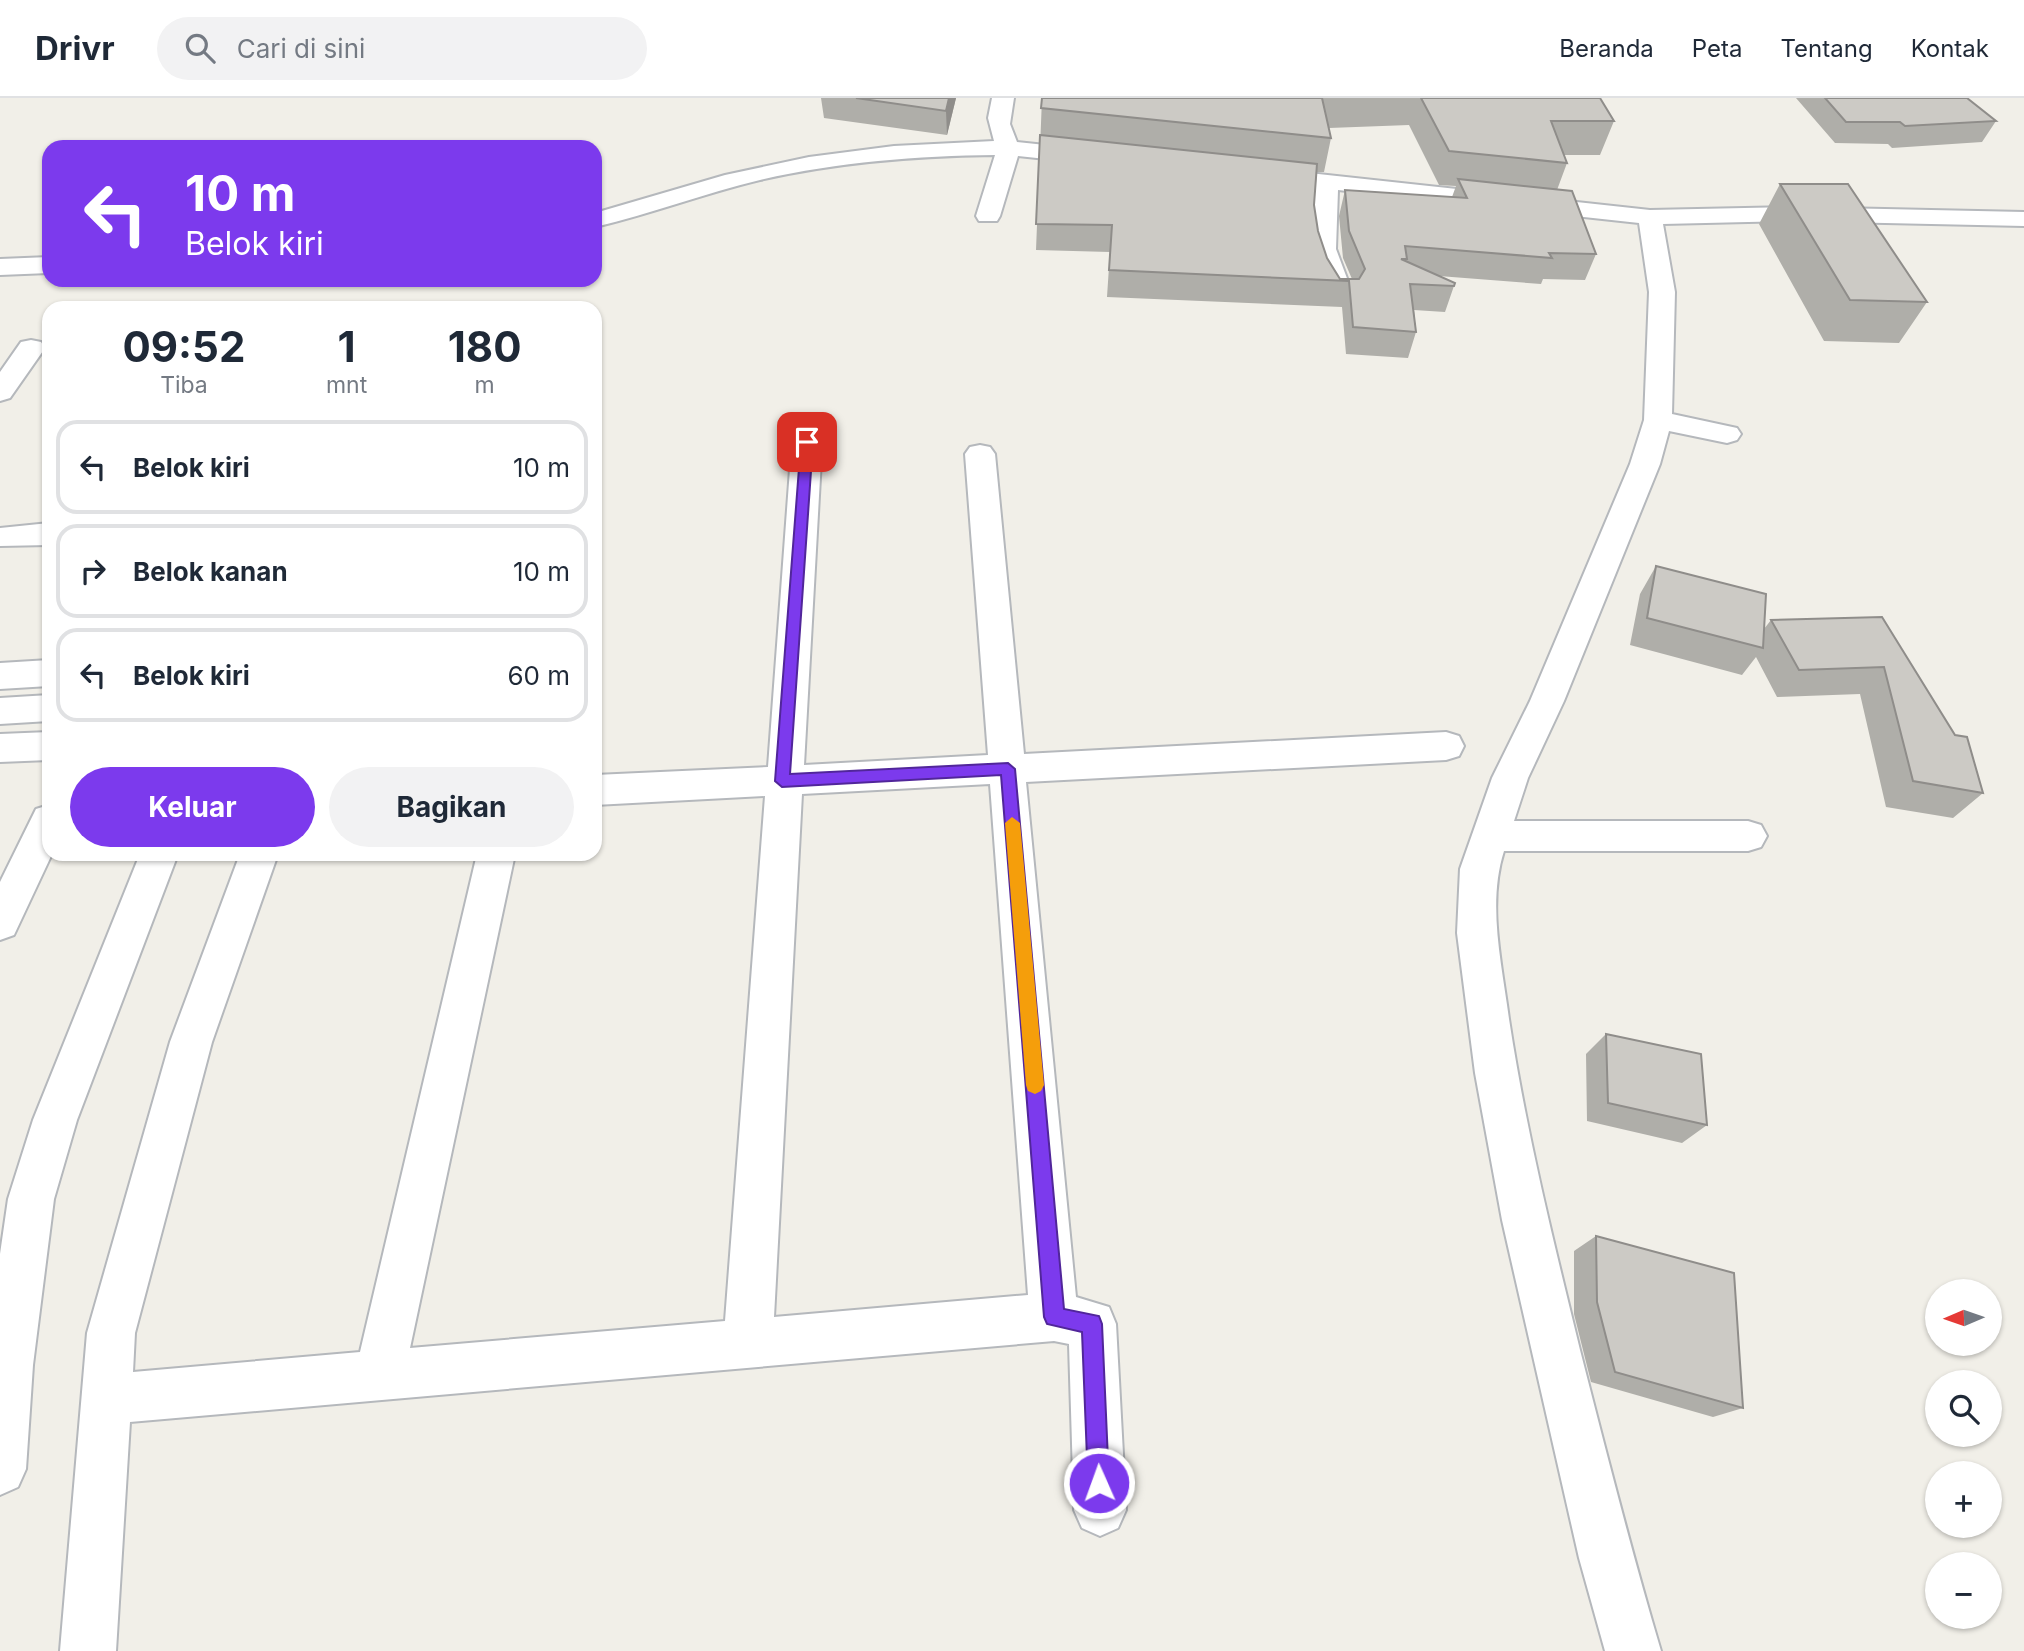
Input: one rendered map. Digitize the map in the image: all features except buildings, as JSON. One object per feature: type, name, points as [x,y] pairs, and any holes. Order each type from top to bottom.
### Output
[{"type":"street","points":[[1003,98],[998,113],[998,131],[1009,148]]},
{"type":"street","points":[[988,216],[1009,148]]},
{"type":"street","points":[[602,218],[696,189],[779,169],[877,154],[1009,148],[1120,159]]},
{"type":"street","points":[[1245,173],[1650,217],[1792,215],[2024,219]]},
{"type":"street","points":[[1328,181],[1322,218],[1322,256],[1343,297]]},
{"type":"street","points":[[1633,1651],[1606,1558],[1528,1233],[1496,1073],[1477,933],[1479,869],[1510,778],[1546,701],[1645,464],[1658,420],[1662,292],[1650,217]]},
{"type":"street","points":[[0,267],[42,265]]},
{"type":"street","points":[[0,391],[30,348]]},
{"type":"street","points":[[1658,420],[1727,435]]},
{"type":"street","points":[[748,1344],[782,781],[807,442]]},
{"type":"street","points":[[980,453],[1054,1317]]},
{"type":"street","points":[[7,537],[42,534]]},
{"type":"street","points":[[0,676],[42,673]]},
{"type":"street","points":[[0,711],[42,708]]},
{"type":"street","points":[[0,748],[42,746]]},
{"type":"street","points":[[602,790],[1446,746]]},
{"type":"street","points":[[0,923],[42,835]]},
{"type":"street","points":[[1490,836],[1748,836]]},
{"type":"street","points":[[0,1469],[8,1365],[31,1199],[55,1120],[156,861]]},
{"type":"street","points":[[88,1651],[111,1333],[191,1042],[256,861]]},
{"type":"street","points":[[380,1374],[494,861]]},
{"type":"street","points":[[107,1399],[1054,1317],[1092,1324],[1100,1510]]},
{"type":"slow traffic","points":[[1012,823],[1035,1085]]},
{"type":"route","points":[[807,442],[782,781],[1008,769],[1054,1317],[1092,1324],[1099,1483]]}]
